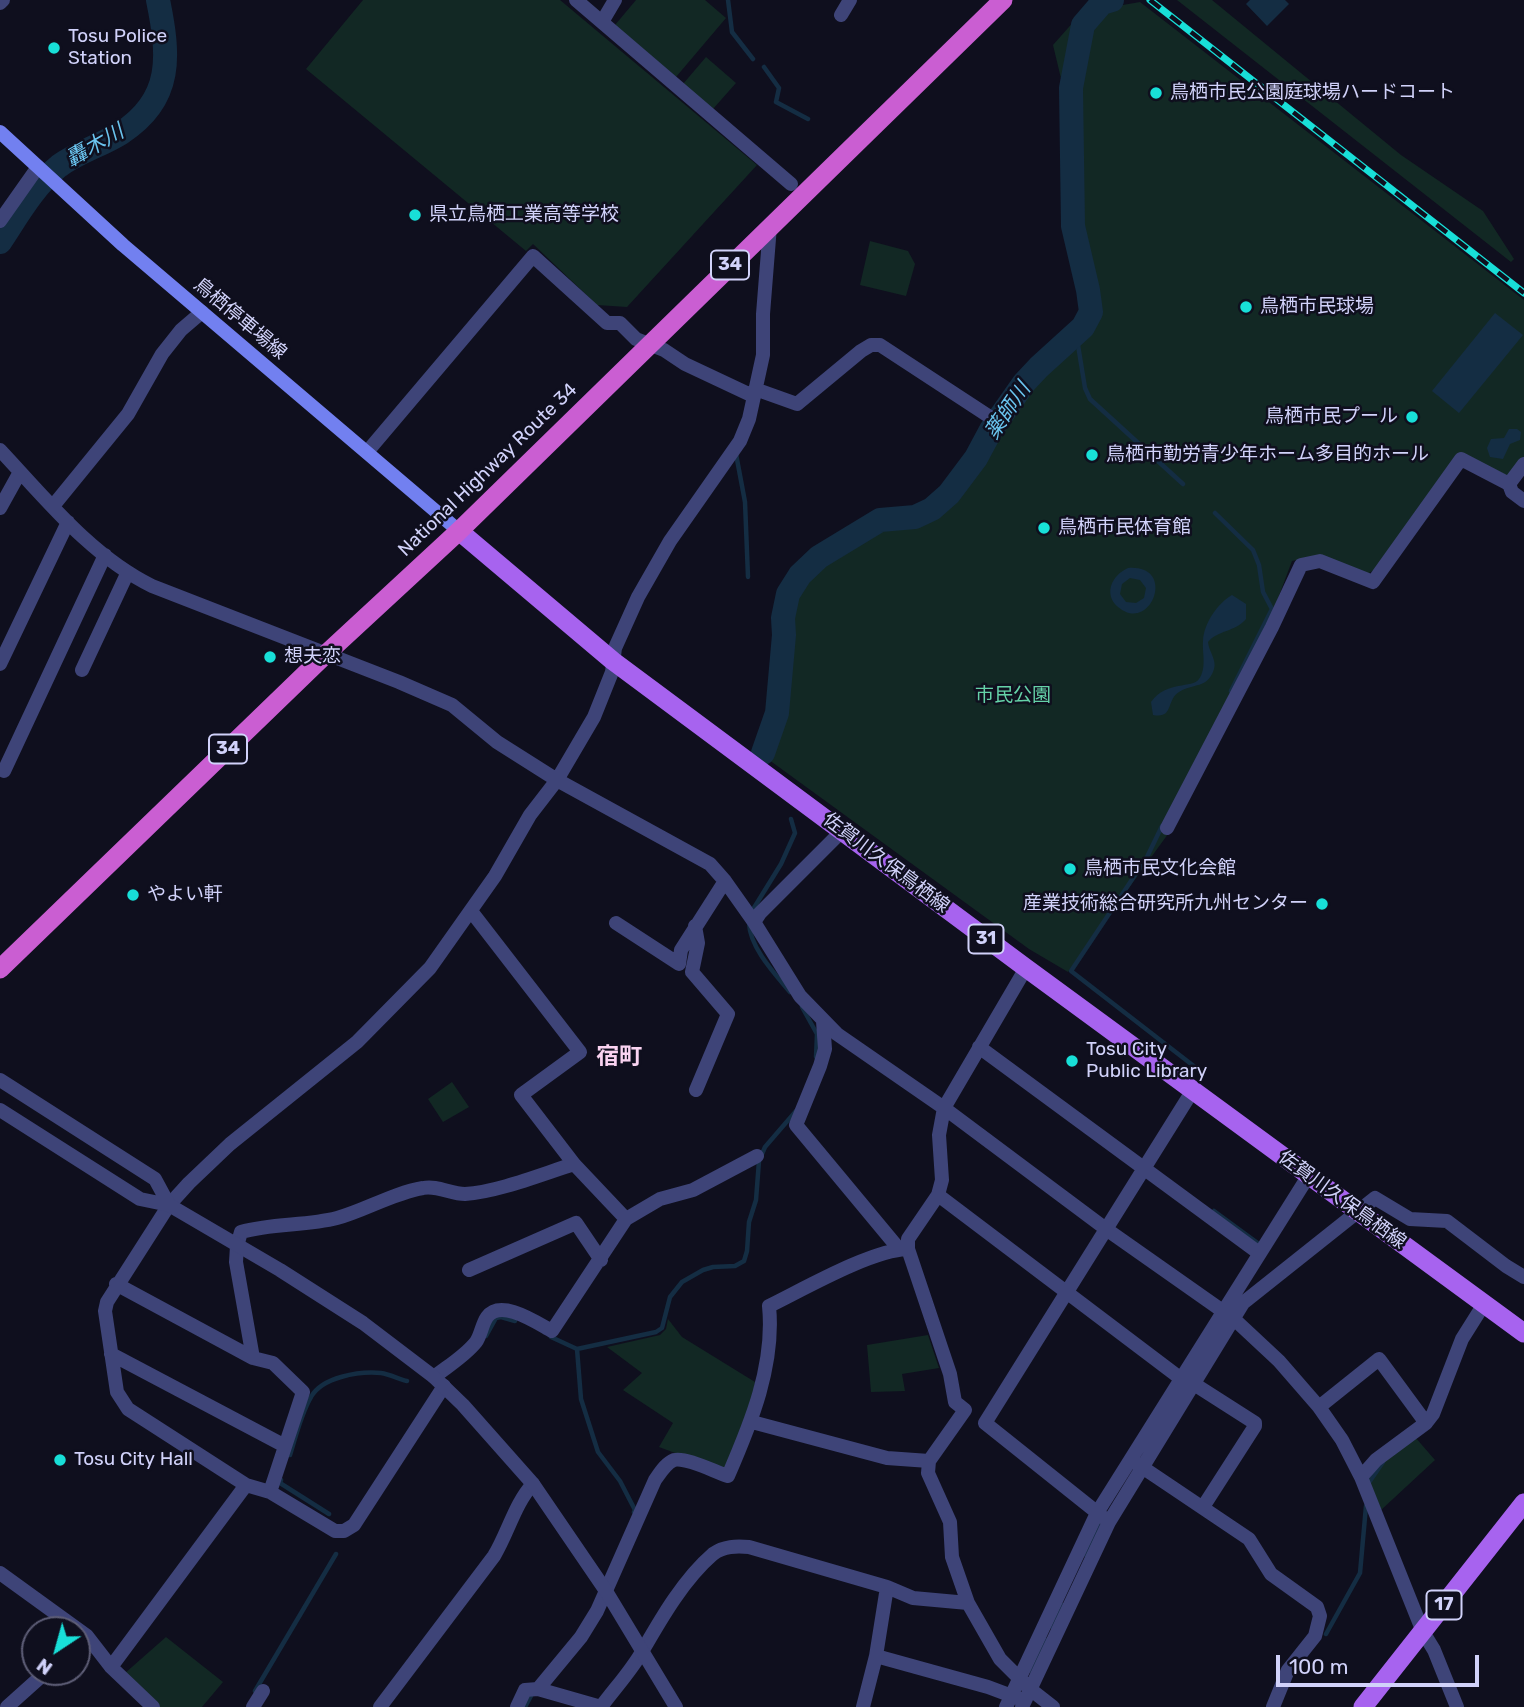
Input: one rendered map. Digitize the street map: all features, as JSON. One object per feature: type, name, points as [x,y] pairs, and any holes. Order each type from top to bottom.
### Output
[{"type":"highway","name":"National Highway Route 34","points":[[0,969],[326,654],[459,531],[1003,0]]},
{"type":"main road","name":"鳥栖停車場線","points":[[0,132],[123,245],[459,531]]},
{"type":"main road","name":"佐賀川久保鳥栖線","points":[[459,531],[613,661],[1524,1333]]},
{"type":"main road","name":"17","points":[[1363,1707],[1524,1503]]},
{"type":"street","points":[[576,0],[791,184]]},
{"type":"street","points":[[602,22],[615,0]]},
{"type":"street","points":[[841,15],[850,0]]},
{"type":"street","points":[[0,221],[38,167]]},
{"type":"street","points":[[757,1156],[693,1190],[660,1199],[626,1219],[552,1331],[508,1311],[496,1310],[488,1317],[478,1339],[439,1381],[355,1525],[344,1531],[335,1531],[270,1492],[246,1485],[128,1409],[117,1392],[105,1311],[107,1302],[116,1284],[169,1205],[230,1144],[357,1042],[430,968],[471,911],[530,815],[557,780],[594,717],[612,672],[615,648],[638,597],[713,478],[740,441],[749,419],[765,341],[763,314],[770,226]]},
{"type":"street","points":[[367,452],[533,256],[607,323],[620,323],[636,339],[685,364],[754,392],[797,404],[861,351],[871,345],[880,345],[990,416]]},
{"type":"street","points":[[53,506],[128,414],[163,354],[181,330],[202,312]]},
{"type":"street","points":[[0,450],[68,522],[127,574],[452,705],[497,742],[557,780],[710,864],[744,907],[800,996],[837,1034],[944,1108],[1106,1229],[1228,1315],[1279,1361],[1320,1407],[1342,1440],[1361,1477],[1423,1632],[1434,1650],[1457,1707]]},
{"type":"street","points":[[1167,828],[1272,627],[1301,565],[1320,561],[1373,582],[1461,459],[1509,484],[1512,492],[1524,501]]},
{"type":"street","points":[[1509,484],[1524,464]]},
{"type":"street","points":[[0,508],[20,471]]},
{"type":"street","points":[[0,664],[68,522]]},
{"type":"street","points":[[4,771],[104,555]]},
{"type":"street","points":[[82,670],[127,574]]},
{"type":"street","points":[[754,922],[842,831]]},
{"type":"street","points":[[616,923],[679,964],[681,950],[725,881]]},
{"type":"street","points":[[471,911],[580,1052],[522,1092],[522,1095],[574,1164],[626,1219]]},
{"type":"street","points":[[695,926],[698,943],[692,972],[728,1014],[696,1090]]},
{"type":"street","points":[[538,1689],[581,1637],[597,1611],[655,1480],[665,1467],[673,1461],[684,1460],[728,1476],[752,1422],[769,1350],[772,1329],[769,1306],[851,1266],[903,1249],[938,1195],[942,1180],[939,1135],[944,1108],[1026,968]]},
{"type":"street","points":[[823,1021],[825,1049],[811,1092],[796,1125],[903,1249],[950,1374],[955,1402],[1103,1517]]},
{"type":"street","points":[[979,1047],[1259,1253]]},
{"type":"street","points":[[0,1080],[155,1179],[169,1205]]},
{"type":"street","points":[[985,1423],[1193,1090]]},
{"type":"street","points":[[0,1110],[140,1199],[169,1205],[280,1270],[363,1322],[439,1381],[533,1484],[606,1591],[676,1707]]},
{"type":"street","points":[[253,1358],[236,1262],[241,1232],[256,1227],[337,1218],[409,1190],[428,1187],[464,1194],[486,1190],[574,1164]]},
{"type":"street","points":[[1019,1696],[1103,1517],[1188,1383],[1228,1315],[1259,1253],[1309,1175]]},
{"type":"street","points":[[938,1195],[1066,1294],[1188,1383],[1255,1423],[1203,1507]]},
{"type":"street","points":[[1228,1315],[1375,1198],[1410,1219],[1447,1221],[1524,1277]]},
{"type":"street","points":[[469,1270],[576,1223],[601,1260]]},
{"type":"street","points":[[116,1284],[253,1358],[273,1363],[303,1392],[270,1492]]},
{"type":"street","points":[[1361,1477],[1385,1452],[1426,1423],[1433,1414],[1462,1339],[1484,1304]]},
{"type":"street","points":[[111,1354],[285,1446]]},
{"type":"street","points":[[1320,1407],[1379,1359],[1426,1423]]},
{"type":"street","points":[[965,1410],[929,1461],[928,1473],[950,1522],[952,1557],[968,1603],[1019,1696]]},
{"type":"street","points":[[752,1422],[887,1458],[929,1461]]},
{"type":"street","points":[[1136,1463],[1249,1539],[1271,1574],[1317,1607],[1320,1616],[1315,1636],[1289,1670],[1273,1707]]},
{"type":"street","points":[[380,1707],[494,1556],[526,1492],[533,1484]]},
{"type":"street","points":[[111,1667],[246,1485]]},
{"type":"street","points":[[517,1707],[525,1690],[538,1689],[601,1706],[688,1583],[715,1553],[733,1545],[749,1547],[887,1587],[913,1598],[968,1603]]},
{"type":"street","points":[[0,1573],[53,1616]]},
{"type":"street","points":[[863,1707],[876,1656],[887,1587]]},
{"type":"street","points":[[91,1648],[153,1707]]},
{"type":"street","points":[[876,1656],[1053,1707]]},
{"type":"street","points":[[7,1707],[30,1686]]},
{"type":"street","points":[[253,1707],[263,1691]]},
{"type":"green space","points":[[363,0],[560,0],[757,165],[627,307],[597,305],[533,244],[526,251],[306,69]]},
{"type":"green space","points":[[636,0],[705,0],[726,18],[676,77],[615,25]]},
{"type":"green space","points":[[1177,0],[1212,0],[1401,155],[1483,211],[1514,259],[1511,262]]},
{"type":"green space","name":"市民公園","points":[[1140,2],[1524,300],[1524,457],[1510,477],[1461,453],[1378,568],[1367,574],[1319,555],[1292,561],[1268,625],[1168,834],[1068,972],[1029,949],[765,757],[782,709],[793,608],[797,587],[804,574],[818,560],[876,529],[924,523],[940,511],[980,458],[1018,398],[1043,370],[1089,327],[1094,310],[1080,219],[1077,102],[1089,28],[1098,15],[1117,6]]},
{"type":"green space","points":[[1076,19],[1064,91],[1053,45]]},
{"type":"green space","points":[[706,57],[736,83],[713,109],[683,84]]},
{"type":"green space","points":[[870,241],[908,251],[915,264],[906,296],[860,285]]},
{"type":"green space","points":[[452,1082],[469,1107],[443,1122],[428,1099]]},
{"type":"green space","points":[[668,1319],[682,1337],[755,1382],[751,1409],[726,1472],[659,1447],[673,1423],[623,1390],[642,1373],[607,1347],[660,1335],[666,1329]]},
{"type":"green space","points":[[928,1335],[939,1368],[902,1374],[905,1391],[871,1392],[867,1345]]},
{"type":"green space","points":[[1415,1437],[1435,1460],[1380,1511],[1368,1481],[1384,1457]]},
{"type":"green space","points":[[166,1637],[223,1682],[202,1707],[160,1707],[124,1674]]},
{"type":"water","points":[[1250,0],[1285,0],[1289,4],[1267,26],[1246,4]]},
{"type":"water","points":[[1495,313],[1523,335],[1459,413],[1432,391]]},
{"type":"water","points":[[1509,429],[1521,432],[1520,440],[1510,444],[1503,459],[1490,457],[1487,448],[1491,439],[1504,438]]},
{"type":"water","points":[[1128,568],[1143,570],[1152,576],[1156,586],[1154,596],[1149,606],[1141,612],[1130,613],[1113,602],[1111,585],[1122,571]],"holes":[[[1130,578],[1140,580],[1146,588],[1144,598],[1136,603],[1126,602],[1120,594],[1122,584]]]},
{"type":"water","points":[[1232,595],[1246,604],[1246,619],[1208,642],[1214,669],[1208,680],[1179,692],[1167,712],[1153,715],[1151,702],[1157,695],[1199,679],[1204,665],[1203,641],[1206,627],[1216,609]]},
{"type":"waterway","name":"轟木川","points":[[0,242],[27,201],[50,174],[66,161],[121,133],[151,105],[164,74],[164,39],[158,0]]},
{"type":"waterway","points":[[728,0],[732,32],[753,59]]},
{"type":"waterway","name":"薬師川","points":[[763,753],[777,713],[783,618],[788,594],[800,575],[819,557],[880,520],[915,517],[932,509],[949,494],[976,458],[991,430],[1024,383],[1083,327],[1091,312],[1073,226],[1071,88],[1083,25],[1102,3],[1112,0]]},
{"type":"waterway","points":[[764,67],[779,88],[776,102],[808,119]]},
{"type":"waterway","points":[[1076,333],[1085,388],[1090,399],[1183,484]]},
{"type":"waterway","points":[[736,454],[745,502],[748,577]]},
{"type":"waterway","points":[[1215,513],[1253,550],[1259,565],[1263,592],[1272,609],[1231,691]]},
{"type":"waterway","points":[[752,911],[781,864],[795,833],[791,819]]},
{"type":"waterway","points":[[1162,826],[1147,857],[1071,971],[1195,1067]]},
{"type":"waterway","points":[[749,923],[758,951],[790,992]]},
{"type":"waterway","points":[[802,1007],[817,1034],[816,1057]]},
{"type":"waterway","points":[[551,1337],[577,1349],[656,1332],[662,1328],[670,1297],[682,1282],[703,1270],[735,1266],[744,1261],[749,1222],[756,1200],[759,1161],[765,1147],[796,1111]]},
{"type":"waterway","points":[[1214,1211],[1259,1244]]},
{"type":"waterway","points":[[486,1336],[496,1318],[515,1321]]},
{"type":"waterway","points":[[577,1349],[581,1399],[598,1452],[620,1481],[634,1512]]},
{"type":"waterway","points":[[290,1455],[307,1404],[316,1390],[323,1385],[352,1374],[372,1373],[407,1381]]},
{"type":"waterway","points":[[1370,1481],[1383,1462]]},
{"type":"waterway","points":[[281,1480],[280,1483],[329,1514]]},
{"type":"waterway","points":[[1326,1634],[1360,1573],[1366,1506]]},
{"type":"waterway","points":[[1086,1555],[1099,1525]]},
{"type":"waterway","points":[[255,1691],[336,1554]]},
{"type":"waterway","points":[[1052,1627],[1062,1605]]},
{"type":"waterway","points":[[1031,1671],[1046,1640]]},
{"type":"waterway","points":[[525,1707],[531,1696]]},
{"type":"railway","points":[[1150,0],[1524,293]]},
{"type":"place","name":"Tosu Police Station","points":[[54,48]]},
{"type":"place","name":"鳥栖市民公園庭球場ハードコート","points":[[1156,93]]},
{"type":"place","name":"県立鳥栖工業高等学校","points":[[415,215]]},
{"type":"place","name":"鳥栖市民球場","points":[[1246,307]]},
{"type":"place","name":"鳥栖市民プール","points":[[1412,417]]},
{"type":"place","name":"鳥栖市勤労青少年ホーム多目的ホール","points":[[1092,455]]},
{"type":"place","name":"鳥栖市民体育館","points":[[1044,528]]},
{"type":"place","name":"想夫恋","points":[[270,657]]},
{"type":"place","name":"鳥栖市民文化会館","points":[[1070,869]]},
{"type":"place","name":"やよい軒","points":[[133,895]]},
{"type":"place","name":"産業技術総合研究所九州センター","points":[[1322,904]]},
{"type":"place","name":"Tosu City Public Library","points":[[1072,1061]]},
{"type":"place","name":"Tosu City Hall","points":[[60,1460]]},
{"type":"district","name":"宿町","points":[[619,1057]]}]
